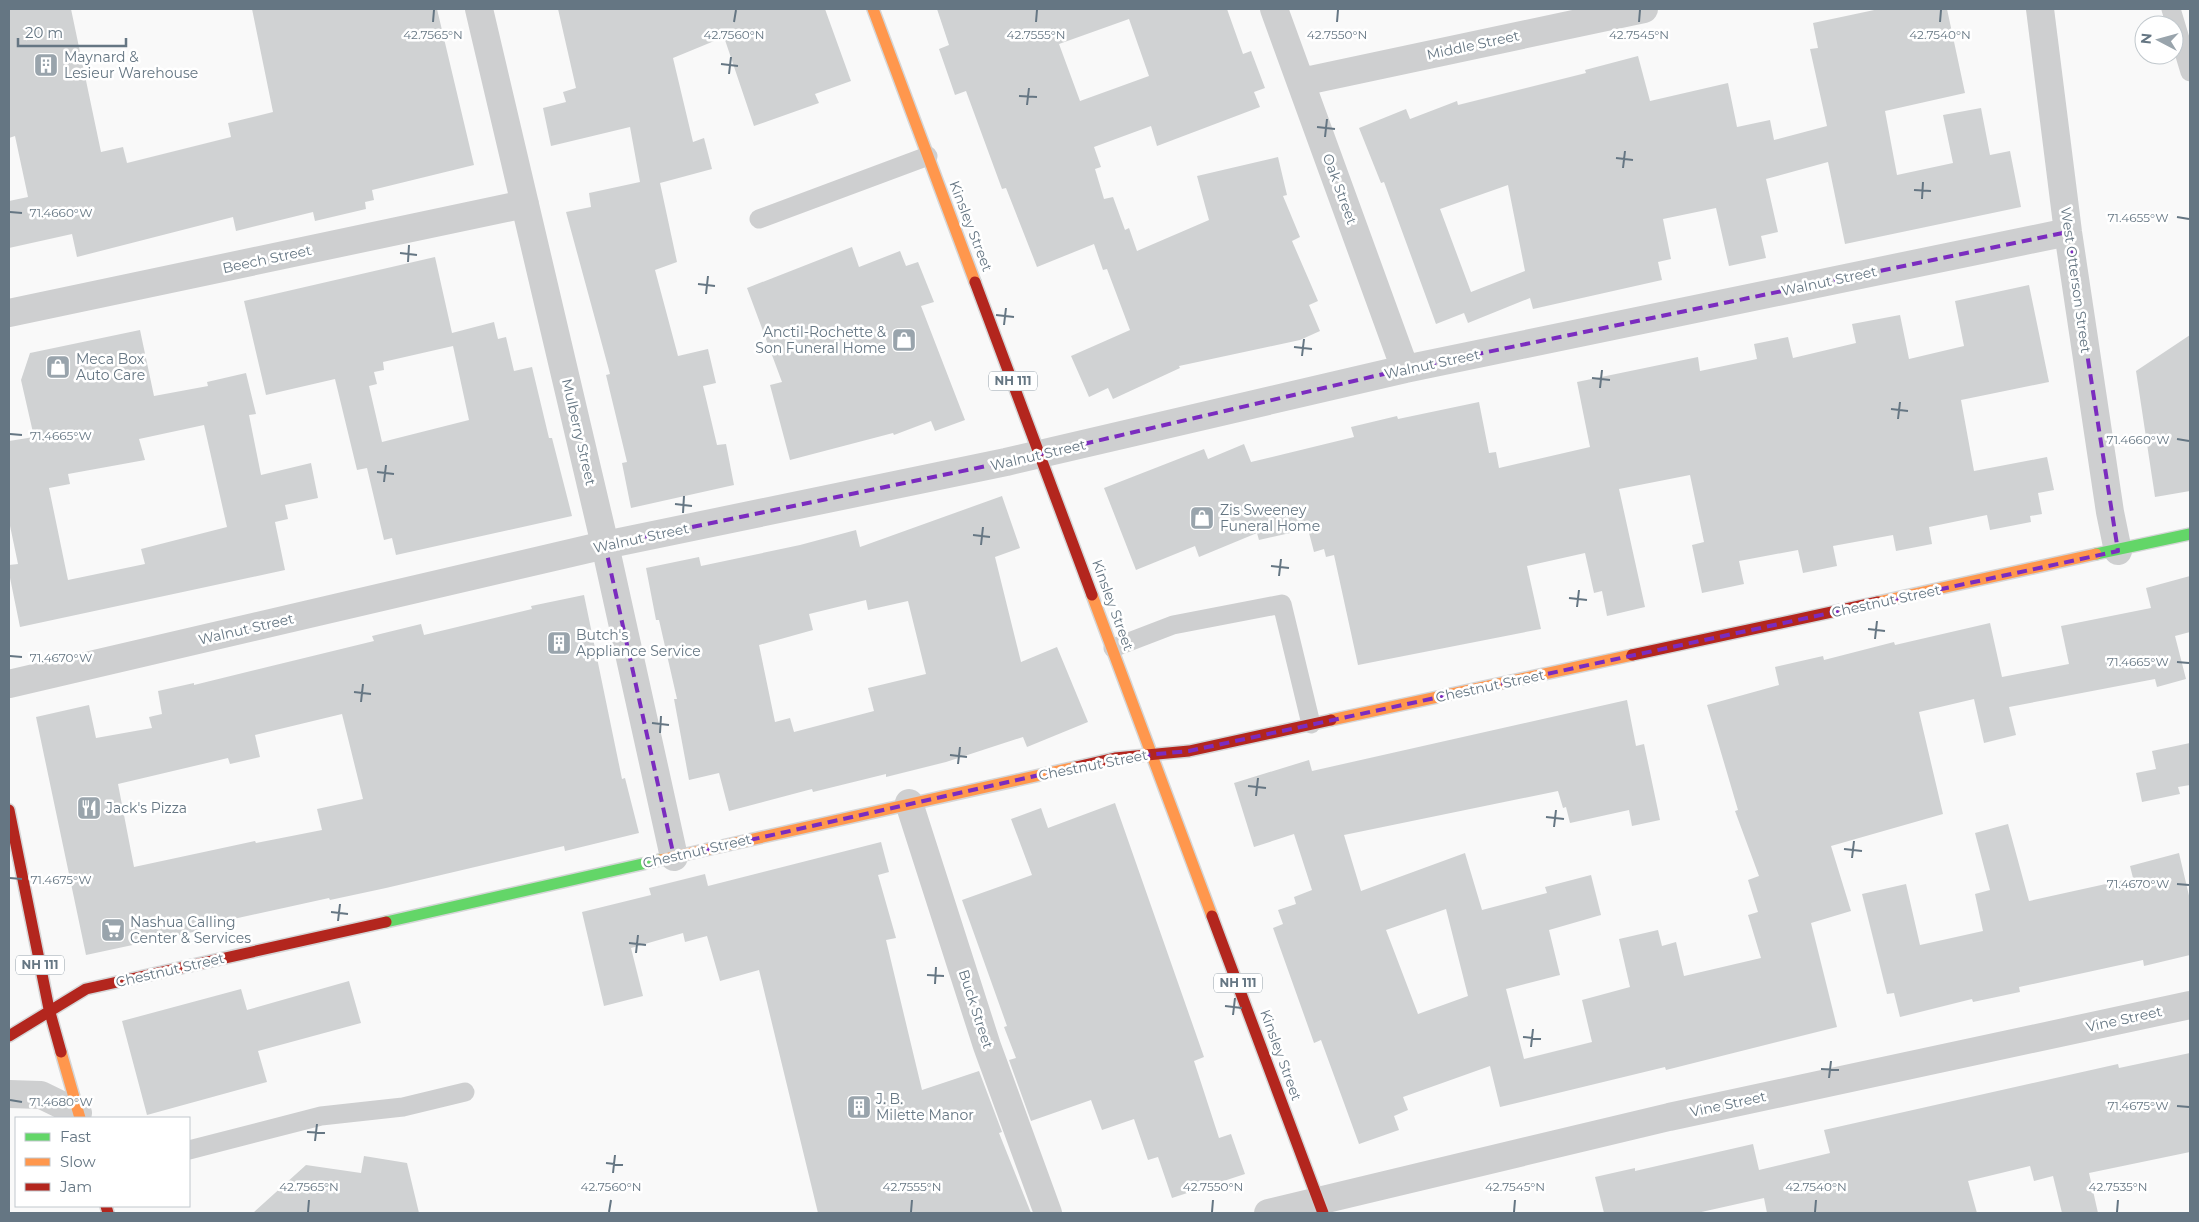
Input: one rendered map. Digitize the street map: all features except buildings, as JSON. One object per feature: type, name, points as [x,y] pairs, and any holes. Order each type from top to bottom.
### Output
[{"type":"street","name":"Mulberry Street","points":[[479,9],[605,545],[674,857]]},
{"type":"street","name":"Kinsley Street","points":[[873,9],[1321,1207]]},
{"type":"street","name":"Oak Street","points":[[1274,9],[1405,370]]},
{"type":"street","name":"Middle Street","points":[[1301,82],[1644,9]]},
{"type":"street","name":"West Otterson Street","points":[[2040,9],[2068,232],[2110,512],[2118,551]]},
{"type":"street","name":"Beech Street","points":[[9,313],[525,204]]},
{"type":"street","name":"Walnut Street","points":[[9,684],[605,545],[1041,454],[1405,370],[2068,232]]},
{"type":"street","name":"Chestnut Street","points":[[9,1036],[49,1009],[86,989],[1115,758],[1189,751],[2190,534]]},
{"type":"street","name":"Buck Street","points":[[909,803],[987,1046],[1048,1213]]},
{"type":"street","name":"NH 111","points":[[9,810],[49,1009],[79,1116]]},
{"type":"street","name":"Vine Street","points":[[1268,1213],[1321,1207],[1697,1111],[2190,1005]]},
{"type":"street","points":[[9,1094],[42,1095],[79,1116]]},
{"type":"lane","points":[[2171,9],[2190,72]]},
{"type":"lane","points":[[759,219],[928,156]]},
{"type":"lane","points":[[1113,648],[1173,625],[1282,604],[1311,724]]},
{"type":"lane","points":[[190,1150],[321,1116],[403,1107],[465,1092]]},
{"type":"highlighted area","points":[[2068,232],[2118,551],[1189,751],[1115,758],[674,857],[605,545],[1006,462],[1405,369]]},
{"type":"traffic: fast","points":[[2096,554],[2190,534]]},
{"type":"traffic: fast","points":[[386,922],[660,860]]},
{"type":"traffic: slow","points":[[873,9],[975,282]]},
{"type":"traffic: slow","points":[[1878,602],[2096,554]]},
{"type":"traffic: slow","points":[[1092,595],[1212,916]]},
{"type":"traffic: slow","points":[[1331,720],[1632,655]]},
{"type":"traffic: slow","points":[[660,860],[1076,767]]},
{"type":"traffic: slow","points":[[61,1052],[80,1117]]},
{"type":"traffic: jam","points":[[975,282],[1092,595]]},
{"type":"traffic: jam","points":[[1632,655],[1878,602]]},
{"type":"traffic: jam","points":[[1076,767],[1115,758],[1189,751],[1331,720]]},
{"type":"traffic: jam","points":[[9,810],[49,1009],[61,1052]]},
{"type":"traffic: jam","points":[[1212,916],[1323,1213]]},
{"type":"traffic: jam","points":[[9,1036],[86,989],[386,922]]},
{"type":"traffic: jam","points":[[106,1207],[108,1213]]},
{"type":"place","name":"Maynard & Lesieur Warehouse","points":[[46,65]]},
{"type":"place","name":"Anctil-Rochette & Son Funeral Home","points":[[904,340]]},
{"type":"place","name":"Meca Box Auto Care","points":[[58,367]]},
{"type":"place","name":"Zis Sweeney Funeral Home","points":[[1202,518]]},
{"type":"place","name":"Butch's Appliance Service","points":[[559,643]]},
{"type":"place","name":"Jack's Pizza","points":[[89,808]]},
{"type":"place","name":"Nashua Calling Center & Services","points":[[113,930]]},
{"type":"place","name":"J. B. Milette Manor","points":[[859,1107]]}]
